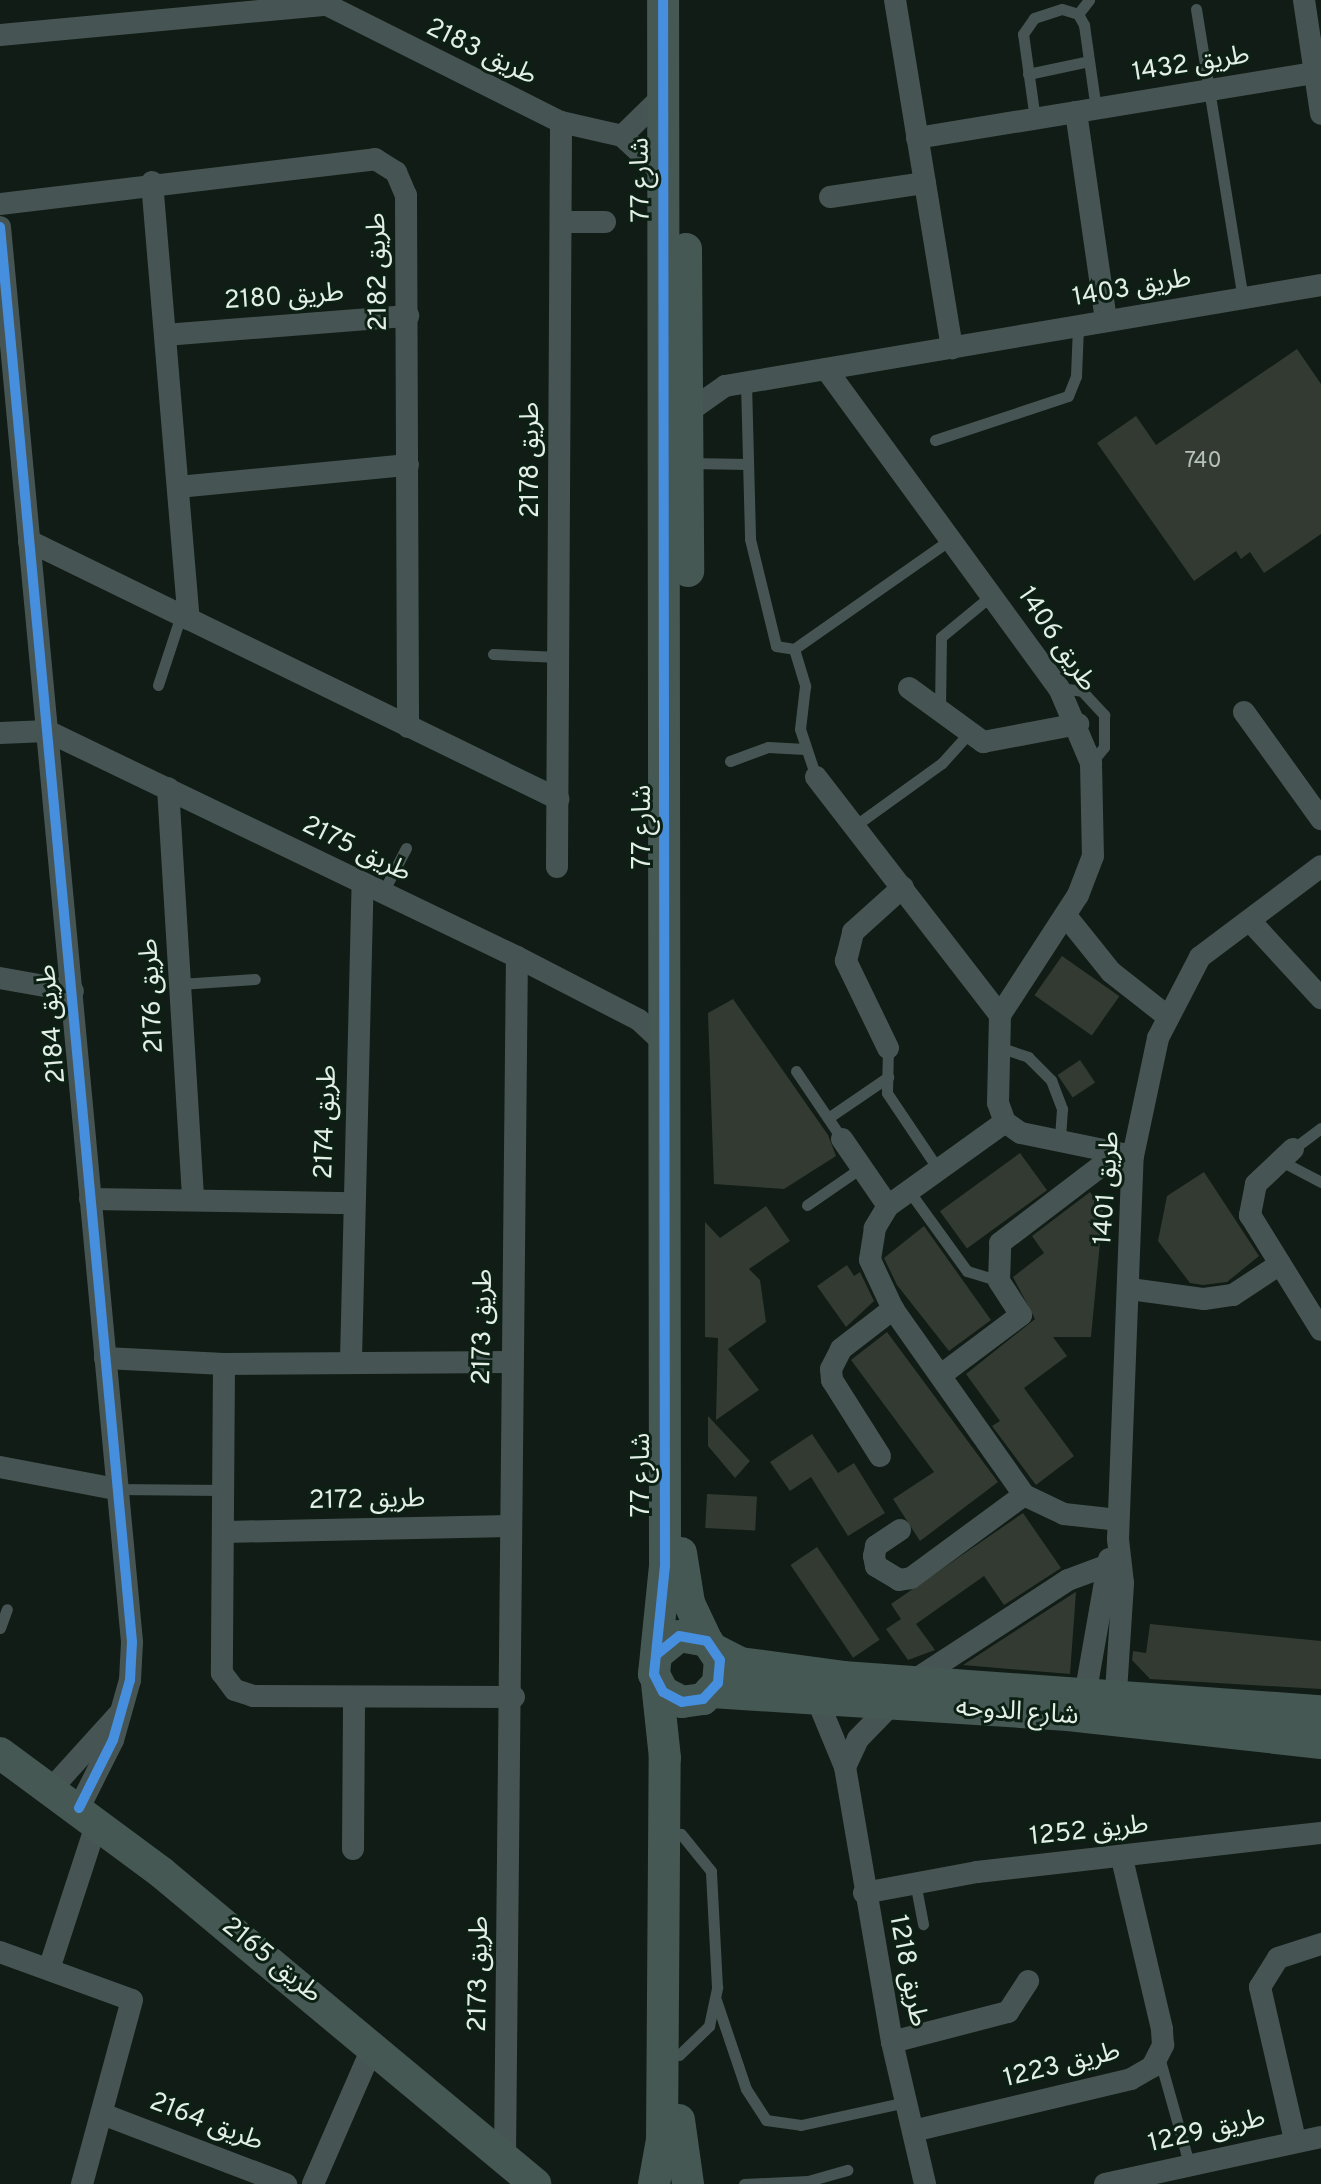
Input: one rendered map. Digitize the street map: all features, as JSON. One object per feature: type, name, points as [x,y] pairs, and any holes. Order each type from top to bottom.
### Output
[{"type":"street","name":"شارع 77","points":[[654,2184],[662,2140],[665,1771],[657,1669],[665,1576],[666,1045],[653,1012],[664,175],[663,0]]},
{"type":"street","name":"شارع 77","points":[[682,0],[688,463],[681,1562],[689,1603],[711,1645]]},
{"type":"street","points":[[895,0],[952,348]]},
{"type":"street","points":[[1304,0],[1318,72],[1321,114]]},
{"type":"street","name":"طريق 2183","points":[[0,35],[144,9],[319,3],[348,8],[561,122],[622,136],[664,175]]},
{"type":"street","name":"طريق 1432","points":[[917,138],[1318,72]]},
{"type":"street","points":[[622,136],[663,96]]},
{"type":"street","points":[[1086,110],[1106,321]]},
{"type":"street","name":"طريق 2178","points":[[557,867],[561,122]]},
{"type":"street","name":"طريق 2182","points":[[0,204],[152,182],[375,159],[396,172],[406,195],[408,727]]},
{"type":"street","points":[[152,182],[178,487],[185,617]]},
{"type":"street","points":[[830,197],[925,183]]},
{"type":"street","points":[[561,222],[605,222]]},
{"type":"street","name":"طريق 2184","points":[[0,227],[4,320],[73,991],[115,1489],[132,1642],[119,1714],[88,1815],[49,1969]]},
{"type":"street","name":"طريق 1403","points":[[688,412],[736,384],[1321,285]]},
{"type":"street","name":"طريق 2180","points":[[165,335],[408,316]]},
{"type":"street","points":[[688,361],[736,384]]},
{"type":"street","name":"طريق 1406","points":[[826,369],[1059,688],[1078,724],[1091,763],[1093,856],[1066,916],[1000,1015]]},
{"type":"street","points":[[178,487],[408,465]]},
{"type":"street","points":[[29,541],[558,799]]},
{"type":"street","points":[[909,688],[966,736],[1000,742],[1078,724]]},
{"type":"street","points":[[1244,712],[1321,819]]},
{"type":"street","points":[[0,733],[47,731]]},
{"type":"street","name":"طريق 2175","points":[[47,731],[372,890],[517,957],[653,1012]]},
{"type":"street","points":[[816,777],[1000,1015],[998,1103],[1005,1122],[1021,1133],[1126,1154]]},
{"type":"street","name":"طريق 2176","points":[[168,788],[193,1199]]},
{"type":"street","name":"طريق 1401","points":[[1090,1699],[1123,1583],[1118,1530],[1130,1289],[1126,1154],[1167,1016],[1200,957],[1321,866]]},
{"type":"street","points":[[888,1048],[846,961],[853,932],[903,887]]},
{"type":"street","name":"طريق 2174","points":[[351,1360],[353,1203],[372,890]]},
{"type":"street","points":[[1066,916],[1111,972],[1167,1016]]},
{"type":"street","points":[[1250,921],[1321,998]]},
{"type":"street","name":"طريق 2173","points":[[505,2157],[514,1697],[509,1526],[517,957]]},
{"type":"street","points":[[0,978],[73,991]]},
{"type":"street","points":[[1005,1122],[888,1206],[875,1228],[870,1260],[893,1309],[1024,1495],[1064,1514],[1118,1530]]},
{"type":"street","points":[[842,1139],[888,1206]]},
{"type":"street","points":[[941,1375],[1021,1315],[999,1281],[1000,1243],[1126,1154]]},
{"type":"street","points":[[1287,1155],[1256,1184],[1250,1204],[1254,1225],[1277,1266],[1321,1330]]},
{"type":"street","points":[[90,1199],[353,1203]]},
{"type":"street","points":[[1130,1289],[1204,1299],[1233,1295],[1277,1266]]},
{"type":"street","points":[[880,1456],[832,1380],[841,1349],[893,1309]]},
{"type":"street","points":[[105,1358],[224,1364],[351,1360],[512,1362]]},
{"type":"street","points":[[224,1364],[222,1673],[235,1690],[253,1696],[514,1697]]},
{"type":"street","points":[[0,1467],[115,1489]]},
{"type":"street","points":[[900,1530],[876,1546],[874,1556],[876,1566],[899,1580],[911,1578],[1024,1495]]},
{"type":"street","name":"طريق 2172","points":[[225,1532],[509,1526]]},
{"type":"street","name":"طريق 1401","points":[[1090,1699],[1106,1566],[1118,1530]]},
{"type":"street","points":[[913,1681],[1068,1580],[1106,1566]]},
{"type":"street","points":[[688,2184],[679,2142],[683,1742],[721,1672],[711,1645],[679,1636],[657,1669],[671,1698],[707,1696]]},
{"type":"street","name":"شارع الدوحه","points":[[711,1645],[740,1663],[1090,1699],[1321,1711]]},
{"type":"street","name":"شارع الدوحه","points":[[707,1696],[891,1705],[1090,1699],[1321,1743]]},
{"type":"street","points":[[353,1849],[354,1697]]},
{"type":"street","name":"طريق 1218","points":[[817,1699],[845,1767],[864,1893],[892,2042],[925,2184]]},
{"type":"street","points":[[845,1767],[858,1739],[891,1705]]},
{"type":"street","points":[[52,1788],[119,1714]]},
{"type":"street","name":"طريق 2165","points":[[0,1753],[88,1815],[374,2044],[533,2183]]},
{"type":"street","name":"طريق 1252","points":[[864,1893],[915,1882],[1321,1833]]},
{"type":"street","name":"طريق 1223","points":[[913,2131],[1131,2079],[1159,2057],[1162,2029],[1122,1858]]},
{"type":"street","points":[[1295,2140],[1260,1987],[1278,1958],[1321,1944]]},
{"type":"street","points":[[0,1952],[120,1992],[133,2006],[105,2115],[82,2184]]},
{"type":"street","points":[[892,2042],[1008,2012],[1028,1981]]},
{"type":"street","points":[[313,2184],[374,2044]]},
{"type":"street","name":"طريق 2164","points":[[105,2115],[286,2184]]},
{"type":"street","name":"طريق 1229","points":[[1105,2184],[1191,2174],[1295,2140],[1321,2137]]},
{"type":"lane","points":[[1078,14],[1089,0]]},
{"type":"lane","points":[[1035,119],[1022,41],[1029,22],[1062,9],[1078,14]]},
{"type":"lane","points":[[1196,9],[1243,298]]},
{"type":"lane","points":[[1078,14],[1089,61],[1086,110]]},
{"type":"lane","points":[[1028,74],[1089,61]]},
{"type":"lane","points":[[935,440],[1068,396],[1076,376],[1078,326]]},
{"type":"lane","points":[[736,384],[748,464],[750,539],[770,638],[794,649],[804,679],[799,720],[805,749],[816,777]]},
{"type":"lane","points":[[688,463],[748,464]]},
{"type":"lane","points":[[794,649],[951,539]]},
{"type":"lane","points":[[940,711],[941,637],[992,595]]},
{"type":"lane","points":[[158,685],[185,617]]},
{"type":"lane","points":[[493,654],[559,657]]},
{"type":"lane","points":[[1059,688],[1082,691],[1104,715],[1104,747],[1091,763]]},
{"type":"lane","points":[[856,825],[942,763],[966,736]]},
{"type":"lane","points":[[730,761],[768,747],[805,749]]},
{"type":"lane","points":[[372,890],[406,848]]},
{"type":"lane","points":[[180,984],[255,979]]},
{"type":"lane","points":[[998,1047],[1028,1057],[1051,1080],[1062,1109],[1060,1141]]},
{"type":"lane","points":[[888,1048],[887,1093],[938,1169]]},
{"type":"lane","points":[[796,1071],[842,1139]]},
{"type":"lane","points":[[828,1118],[888,1076]]},
{"type":"lane","points":[[1321,1128],[1287,1155],[1321,1182]]},
{"type":"lane","points":[[807,1205],[862,1167]]},
{"type":"lane","points":[[909,1191],[962,1265],[999,1281]]},
{"type":"lane","points":[[115,1489],[225,1490]]},
{"type":"lane","points":[[0,1628],[7,1609]]},
{"type":"lane","points":[[681,1834],[711,1871],[716,2000],[751,2101],[773,2124],[813,2123],[906,2102]]},
{"type":"lane","points":[[915,1882],[923,1924]]},
{"type":"lane","points":[[679,2055],[701,2038],[716,2000]]},
{"type":"lane","points":[[1159,2057],[1191,2174]]},
{"type":"lane","points":[[744,2184],[786,2183],[847,2170]]},
{"type":"building","points":[[1297,349],[1321,384],[1321,534],[1264,573],[1250,552],[1241,559],[1236,551],[1194,581],[1097,443],[1136,416],[1156,445]]},
{"type":"building","points":[[1062,956],[1119,996],[1092,1035],[1034,995]]},
{"type":"building","points":[[733,999],[828,1135],[836,1156],[784,1189],[714,1184],[708,1013]]},
{"type":"building","points":[[1080,1060],[1095,1082],[1073,1097],[1058,1075]]},
{"type":"building","points":[[1020,1153],[1047,1190],[967,1248],[940,1211]]},
{"type":"building","points":[[1204,1172],[1259,1256],[1227,1282],[1203,1285],[1190,1283],[1158,1241],[1167,1196]]},
{"type":"building","points":[[1090,1192],[1103,1211],[1091,1337],[1053,1337],[1067,1356],[1024,1388],[1074,1456],[1036,1485],[992,1426],[1000,1421],[966,1374],[1035,1319],[1013,1277],[1044,1253],[1032,1236]]},
{"type":"building","points":[[766,1206],[790,1241],[749,1269],[760,1280],[766,1322],[728,1349],[759,1390],[716,1420],[718,1338],[705,1337],[705,1222],[720,1238]]},
{"type":"building","points":[[924,1226],[991,1320],[949,1351],[897,1285],[884,1258]]},
{"type":"building","points":[[847,1265],[854,1276],[860,1272],[874,1301],[846,1327],[817,1286]]},
{"type":"building","points":[[887,1332],[998,1482],[920,1541],[893,1499],[934,1472],[851,1360]]},
{"type":"building","points":[[708,1416],[750,1461],[735,1478],[708,1446]]},
{"type":"building","points":[[812,1434],[838,1473],[854,1463],[885,1513],[848,1536],[811,1477],[790,1491],[770,1462]]},
{"type":"building","points":[[707,1494],[757,1497],[755,1531],[705,1528]]},
{"type":"building","points":[[1023,1513],[1061,1568],[1004,1605],[984,1576],[916,1624],[935,1650],[908,1660],[886,1629],[901,1619],[891,1604]]},
{"type":"building","points":[[817,1547],[880,1640],[853,1658],[790,1565]]},
{"type":"building","points":[[1074,1593],[1070,1674],[963,1665]]},
{"type":"building","points":[[1150,1624],[1321,1641],[1321,1689],[1150,1679],[1132,1660],[1133,1651],[1146,1653]]},
{"type":"cycle path","points":[[657,1654],[679,1636],[707,1641],[720,1660],[718,1683],[703,1699],[682,1702],[663,1692],[654,1674],[665,1565],[663,0]]},
{"type":"cycle path","points":[[0,227],[132,1642],[130,1680],[113,1740],[79,1808]]}]
